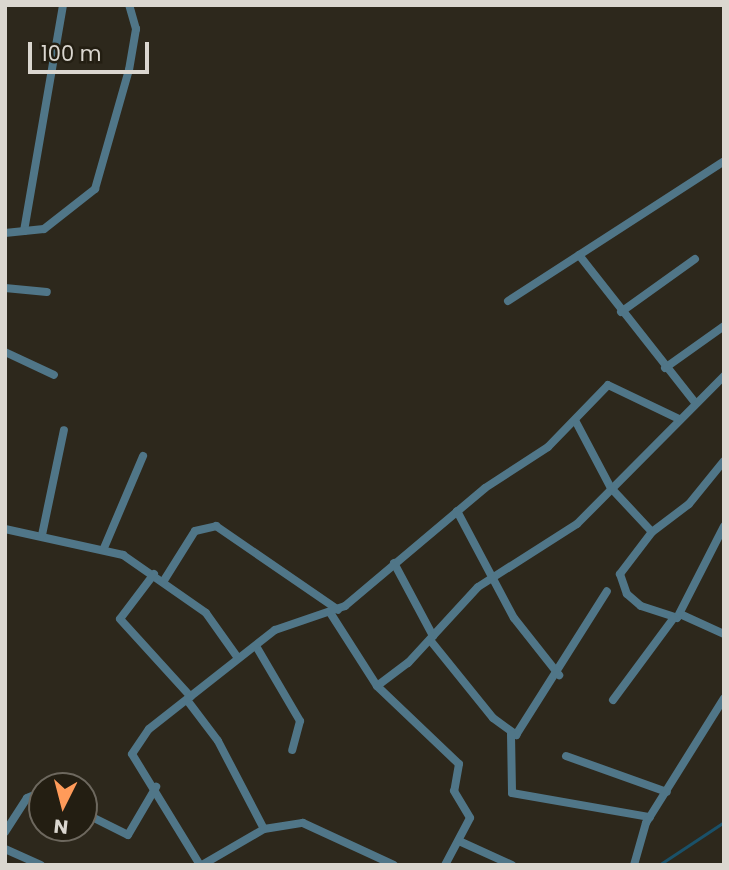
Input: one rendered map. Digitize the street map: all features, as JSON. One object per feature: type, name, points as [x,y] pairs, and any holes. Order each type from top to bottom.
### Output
[{"type":"street","points":[[24,231],[63,5]]},
{"type":"street","points":[[5,233],[24,231],[62,220],[95,189],[129,70],[136,29],[129,5]]},
{"type":"street","points":[[508,301],[724,161]]},
{"type":"street","points":[[579,255],[621,312],[694,401]]},
{"type":"street","points":[[621,312],[695,259]]},
{"type":"street","points":[[5,288],[47,292]]},
{"type":"street","points":[[666,368],[724,326]]},
{"type":"street","points":[[5,352],[54,375]]},
{"type":"street","points":[[377,686],[431,638],[491,577],[554,542],[611,488],[694,401],[724,376]]},
{"type":"street","points":[[394,865],[303,823],[264,829],[201,865],[132,746],[238,658],[275,631],[335,612],[457,511],[529,463],[576,422],[601,391],[615,384],[679,419]]},
{"type":"street","points":[[576,422],[611,488],[652,532]]},
{"type":"street","points":[[42,535],[64,430]]},
{"type":"street","points":[[104,548],[143,456]]},
{"type":"street","points":[[724,461],[689,505],[652,532],[620,574],[622,587],[641,606],[724,634]]},
{"type":"street","points":[[457,511],[491,577],[559,675]]},
{"type":"street","points":[[163,582],[195,531],[216,526],[335,612],[377,686],[459,764],[453,792],[470,818],[445,865]]},
{"type":"street","points":[[612,700],[677,617],[710,543],[724,526]]},
{"type":"street","points":[[5,528],[104,548],[154,574],[205,613],[238,658]]},
{"type":"street","points":[[394,563],[431,638],[511,734],[512,793],[650,817]]},
{"type":"street","points":[[154,574],[120,619],[189,699],[218,741],[264,829]]},
{"type":"street","points":[[511,734],[559,675],[607,591]]},
{"type":"street","points":[[256,646],[300,721],[292,750]]},
{"type":"street","points":[[634,865],[635,843],[724,698]]},
{"type":"street","points":[[566,755],[667,792]]},
{"type":"street","points":[[98,820],[128,835],[156,787]]},
{"type":"street","points":[[5,832],[28,798]]},
{"type":"street","points":[[459,841],[512,865]]},
{"type":"street","points":[[5,849],[41,865]]},
{"type":"waterway","points":[[659,865],[724,822]]}]
